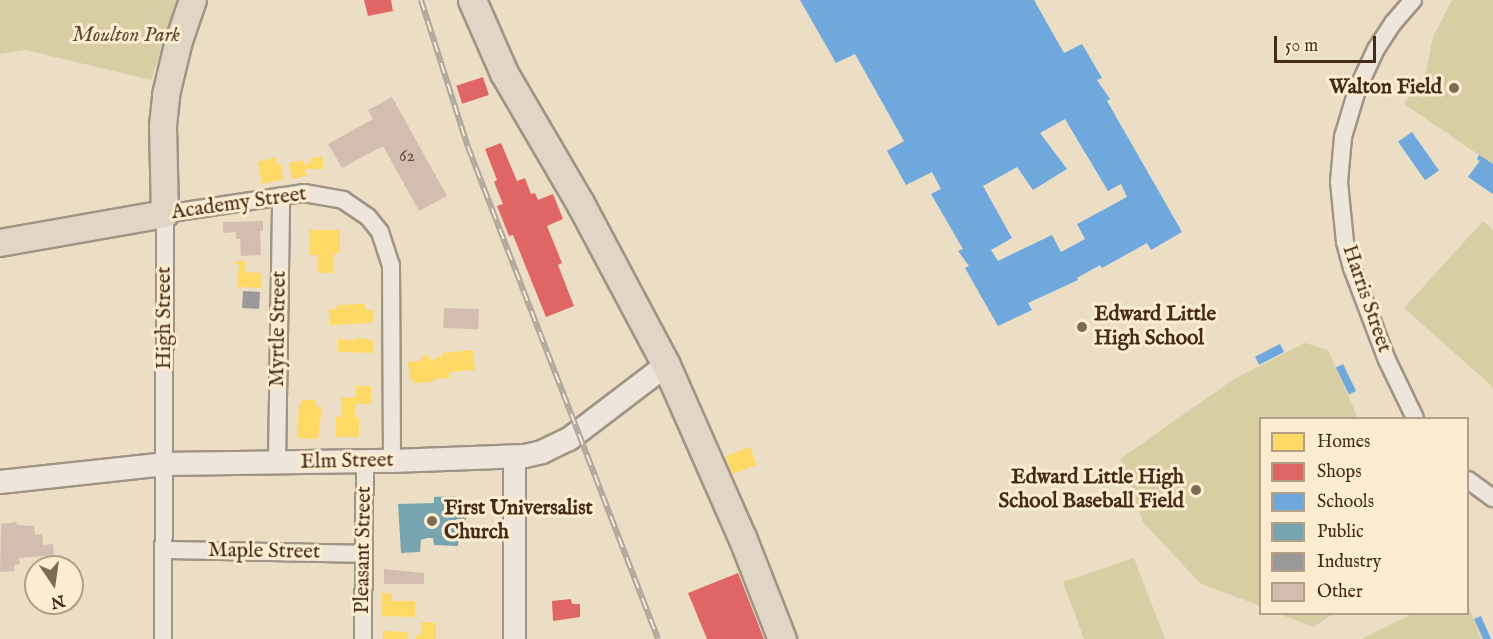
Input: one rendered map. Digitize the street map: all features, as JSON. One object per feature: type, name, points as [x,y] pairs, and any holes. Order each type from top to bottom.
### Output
[{"type":"highway","points":[[472,0],[515,94],[580,203],[666,365],[742,537],[782,639]]},
{"type":"main road","name":"High Street","points":[[165,214],[163,126],[166,95],[179,41],[193,0]]},
{"type":"main road","name":"Academy Street","points":[[0,243],[165,214]]},
{"type":"main road","name":"Elm Street","points":[[0,482],[165,464],[392,461],[514,456],[542,452],[569,439],[666,365]]},
{"type":"street","name":"Harris Street","points":[[1413,0],[1393,23],[1366,68],[1343,137],[1339,182],[1345,242],[1387,360],[1415,417]]},
{"type":"street","name":"Academy Street","points":[[165,214],[281,195],[314,193],[343,200],[368,217],[380,232],[391,265],[392,461]]},
{"type":"street","name":"Myrtle Street","points":[[277,463],[281,195]]},
{"type":"street","name":"High Street","points":[[163,639],[165,214]]},
{"type":"street","points":[[514,456],[514,639]]},
{"type":"street","name":"Pleasant Street","points":[[363,639],[365,461]]},
{"type":"street","points":[[1469,481],[1493,498]]},
{"type":"street","name":"Maple Street","points":[[164,550],[364,554]]},
{"type":"green space","name":"Moulton Park","points":[[0,0],[179,0],[151,80],[26,50],[0,54]]},
{"type":"green space","name":"Walton Field","points":[[1452,0],[1493,0],[1493,194],[1468,177],[1479,162],[1477,159],[1479,155],[1404,104],[1426,72],[1433,37]]},
{"type":"green space","points":[[1483,221],[1493,230],[1493,387],[1404,308]]},
{"type":"green space","name":"Edward Little High School Baseball Field","points":[[1305,343],[1328,350],[1358,417],[1259,417],[1259,606],[1200,583],[1143,522],[1120,459],[1234,379]]},
{"type":"green space","points":[[1134,558],[1165,639],[1084,639],[1063,582]]},
{"type":"green space","points":[[1469,608],[1481,639],[1361,639],[1410,615],[1469,615]]},
{"type":"green space","points":[[1282,615],[1332,615],[1314,627]]},
{"type":"building: Homes","points":[[322,156],[324,169],[305,169],[307,176],[292,179],[289,163],[304,160],[304,164],[311,163],[310,159]]},
{"type":"building: Homes","points":[[276,157],[277,165],[281,164],[283,179],[262,184],[258,162]]},
{"type":"building: Homes","points":[[309,230],[340,230],[340,252],[333,255],[333,273],[317,273],[317,255],[309,255]]},
{"type":"building: Homes","points":[[235,261],[246,261],[246,272],[262,273],[262,288],[237,287],[239,264],[235,264]]},
{"type":"building: Homes","points":[[350,304],[365,304],[365,310],[374,310],[372,323],[330,325],[329,309],[337,309],[337,305],[349,305],[350,308]]},
{"type":"building: Homes","points":[[357,337],[374,341],[374,353],[338,352],[338,339],[357,340]]},
{"type":"building: Homes","points":[[473,350],[475,370],[449,372],[450,378],[434,379],[434,382],[414,383],[413,379],[410,380],[408,362],[419,361],[426,354],[432,361],[438,357],[442,358],[442,353]]},
{"type":"building: Homes","points":[[356,386],[371,386],[371,404],[355,404],[355,418],[359,418],[359,437],[336,437],[336,417],[341,417],[341,397],[356,398]]},
{"type":"building: Homes","points":[[301,400],[316,400],[316,406],[322,407],[318,439],[297,438]]},
{"type":"building: Homes","points":[[750,447],[757,465],[733,474],[726,456]]},
{"type":"building: Homes","points":[[382,593],[392,594],[392,601],[415,601],[415,617],[381,616]]},
{"type":"building: Homes","points":[[421,622],[436,623],[436,639],[416,639],[416,635],[421,635]]},
{"type":"building: Homes","points":[[383,631],[408,632],[407,639],[383,639]]},
{"type":"building: Shops","points":[[364,0],[391,0],[393,11],[368,16]]},
{"type":"building: Shops","points":[[483,77],[489,95],[462,104],[456,86]]},
{"type":"building: Shops","points":[[501,143],[517,181],[525,178],[531,194],[535,193],[538,200],[553,194],[563,219],[547,226],[562,263],[558,265],[574,306],[546,317],[513,235],[509,236],[497,206],[503,204],[485,149]]},
{"type":"building: Shops","points":[[738,573],[764,639],[707,639],[688,593]]},
{"type":"building: Shops","points":[[571,599],[572,604],[580,604],[580,617],[553,621],[552,601]]},
{"type":"building: Schools","name":"Edward Little High School","points":[[800,0],[1034,0],[1064,53],[1082,44],[1102,78],[1097,80],[1110,99],[1107,101],[1182,232],[1151,250],[1147,243],[1102,268],[1100,265],[1077,278],[1078,280],[1028,303],[1032,310],[998,326],[965,268],[969,266],[958,251],[963,249],[931,194],[941,189],[932,172],[906,185],[887,151],[904,141],[855,54],[836,63]],"holes":[[[1065,119],[1108,191],[1121,184],[1127,197],[1077,224],[1085,239],[1061,252],[1052,235],[998,261],[991,250],[1012,238],[983,186],[1017,167],[1033,190],[1067,169],[1040,133]]]},
{"type":"building: Schools","points":[[1412,132],[1439,171],[1425,180],[1398,142]]},
{"type":"building: Schools","points":[[1479,155],[1493,164],[1493,194],[1468,177],[1480,161],[1477,159]]},
{"type":"building: Schools","points":[[1280,344],[1284,352],[1259,365],[1255,357]]},
{"type":"building: Schools","points":[[1343,364],[1356,391],[1349,394],[1336,368]]},
{"type":"building: Schools","points":[[1481,616],[1491,639],[1483,639],[1474,619]]},
{"type":"building: Public","name":"First Universalist Church","points":[[456,496],[456,504],[466,503],[466,537],[459,537],[458,546],[434,545],[433,538],[427,538],[421,540],[420,552],[401,553],[398,504],[434,503],[434,497]]},
{"type":"building: Industry","points":[[243,291],[260,292],[259,309],[242,308]]},
{"type":"building: Other","points":[[392,97],[447,196],[419,211],[383,146],[342,168],[328,144],[373,119],[368,110]]},
{"type":"building: Other","points":[[263,221],[263,231],[260,231],[261,255],[241,256],[240,239],[236,239],[236,232],[223,233],[223,222]]},
{"type":"building: Other","points":[[444,308],[479,309],[478,329],[443,328]]},
{"type":"building: Other","points":[[16,522],[17,525],[34,526],[35,535],[42,534],[43,545],[53,544],[54,555],[24,555],[24,558],[19,558],[20,564],[14,565],[14,571],[0,572],[1,524]]},
{"type":"building: Other","points":[[384,569],[424,573],[424,584],[384,584]]},
{"type":"railway","points":[[421,0],[468,147],[658,639]]},
{"type":"place","name":"Walton Field","points":[[1454,88]]},
{"type":"place","name":"Edward Little High School","points":[[1082,327]]},
{"type":"place","name":"Edward Little High School Baseball Field","points":[[1196,490]]},
{"type":"place","name":"First Universalist Church","points":[[432,521]]}]
